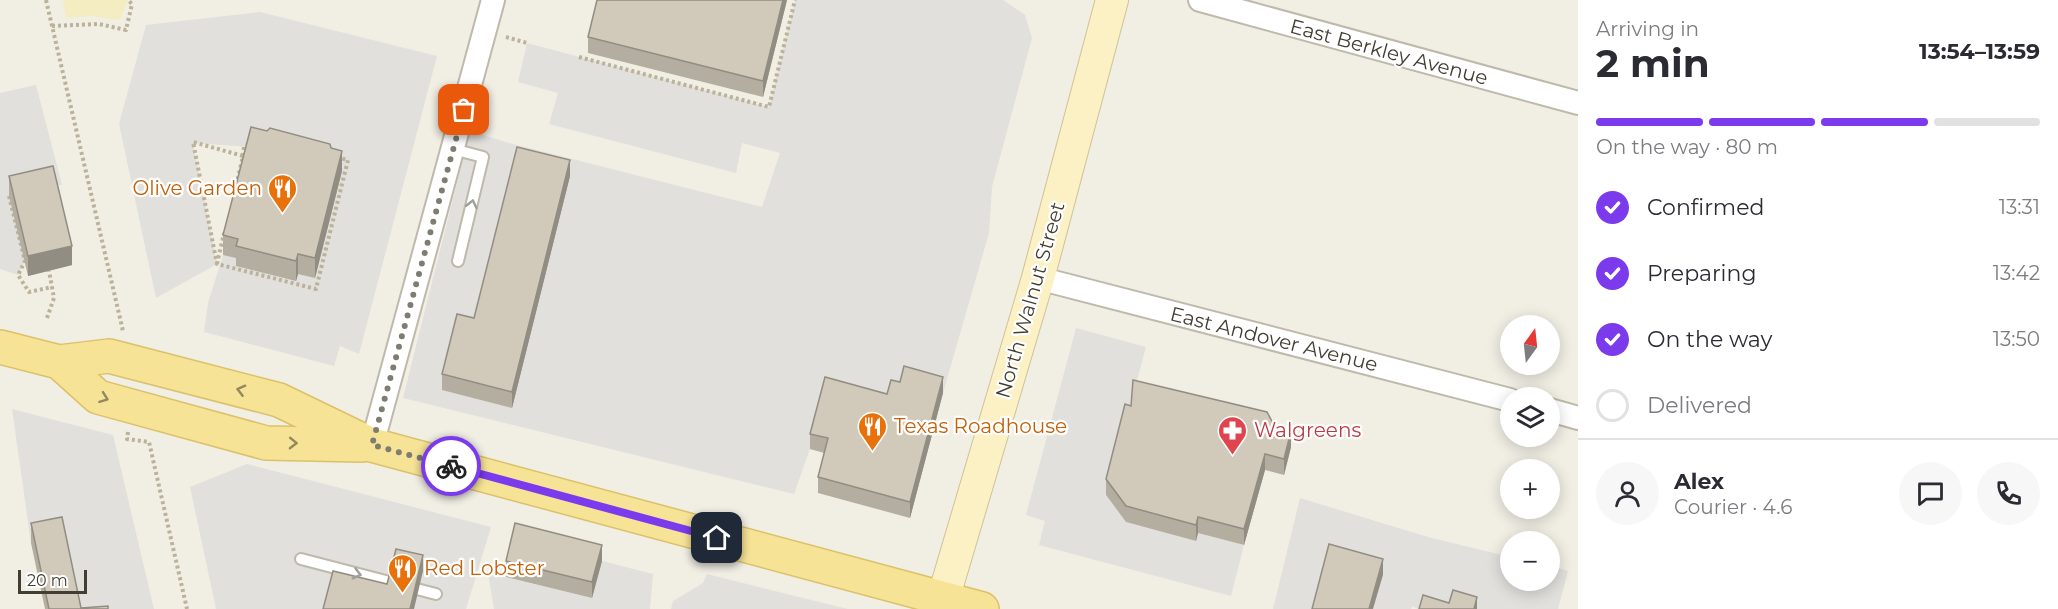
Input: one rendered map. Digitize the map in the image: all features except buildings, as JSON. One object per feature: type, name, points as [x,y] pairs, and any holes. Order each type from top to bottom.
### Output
[{"type":"main road","name":"North Walnut Street","points":[[941,606],[1038,278],[1113,0]]},
{"type":"main road","points":[[0,347],[59,363],[109,356],[279,400],[372,445],[941,606],[982,609]]},
{"type":"main road","points":[[59,363],[98,398],[266,443],[372,445]]},
{"type":"street","points":[[372,445],[493,0]]},
{"type":"street","name":"East Berkley Avenue","points":[[1200,0],[1578,103]]},
{"type":"street","name":"East Andover Avenue","points":[[1038,278],[1500,397]]},
{"type":"street","points":[[1560,413],[1578,418]]},
{"type":"lane","points":[[453,149],[483,157],[458,261]]},
{"type":"lane","points":[[301,559],[436,594]]},
{"type":"path","points":[[46,0],[123,331],[130,333]]},
{"type":"path","points":[[52,26],[99,24],[126,30],[132,4],[128,0]]},
{"type":"path","points":[[579,57],[769,107],[795,0]]},
{"type":"path","points":[[505,37],[528,43]]},
{"type":"path","points":[[217,264],[193,142],[243,156]]},
{"type":"path","points":[[232,200],[244,146],[253,143]]},
{"type":"path","points":[[217,264],[316,288],[348,160],[337,157]]},
{"type":"path","points":[[9,196],[25,261],[18,275],[29,292],[52,287]]},
{"type":"path","points":[[217,264],[225,232]]},
{"type":"path","points":[[47,318],[54,298],[49,271]]},
{"type":"path","points":[[127,439],[149,442],[188,609]]},
{"type":"sand","points":[[63,0],[128,0],[120,20],[91,16],[66,18]]},
{"type":"shaded area","points":[[795,0],[1003,0],[1025,15],[1032,38],[992,187],[989,233],[943,393],[900,398],[825,393],[810,449],[794,494],[403,398],[470,131],[762,207],[780,153],[742,143],[736,173],[549,124],[558,93],[518,82],[527,43],[769,107]]},
{"type":"shaded area","points":[[260,12],[437,56],[359,354],[340,346],[334,366],[204,332],[208,303],[223,255],[250,147],[193,143],[217,264],[156,298],[119,124],[146,25]]},
{"type":"shaded area","points":[[36,85],[62,185],[53,185],[9,196],[25,261],[18,275],[0,269],[0,93]]},
{"type":"shaded area","points":[[1076,328],[1146,347],[1106,495],[1126,522],[1196,541],[1198,533],[1244,545],[1231,596],[1039,545],[1045,521],[1026,515]]},
{"type":"shaded area","points":[[12,409],[113,435],[154,609],[77,609],[31,543]]},
{"type":"shaded area","points":[[247,464],[491,527],[466,609],[216,609],[190,487]]},
{"type":"shaded area","points":[[1300,498],[1428,537],[1500,555],[1500,591],[1560,591],[1560,569],[1568,571],[1558,609],[1418,609],[1412,606],[1411,609],[1373,609],[1383,575],[1316,609],[1273,609]]},
{"type":"shaded area","points":[[602,561],[653,574],[650,609],[494,609],[488,573],[592,598]]},
{"type":"shaded area","points":[[707,574],[848,609],[671,609],[673,601],[703,583]]},
{"type":"way so far","points":[[451,466],[372,445],[464,110]]},
{"type":"place","name":"Olive Garden","points":[[283,214]]},
{"type":"place","name":"Texas Roadhouse","points":[[873,452]]},
{"type":"place","name":"Walgreens","points":[[1233,456]]},
{"type":"place","name":"Red Lobster","points":[[403,594]]},
{"type":"route","points":[[451,466],[717,538]]}]
